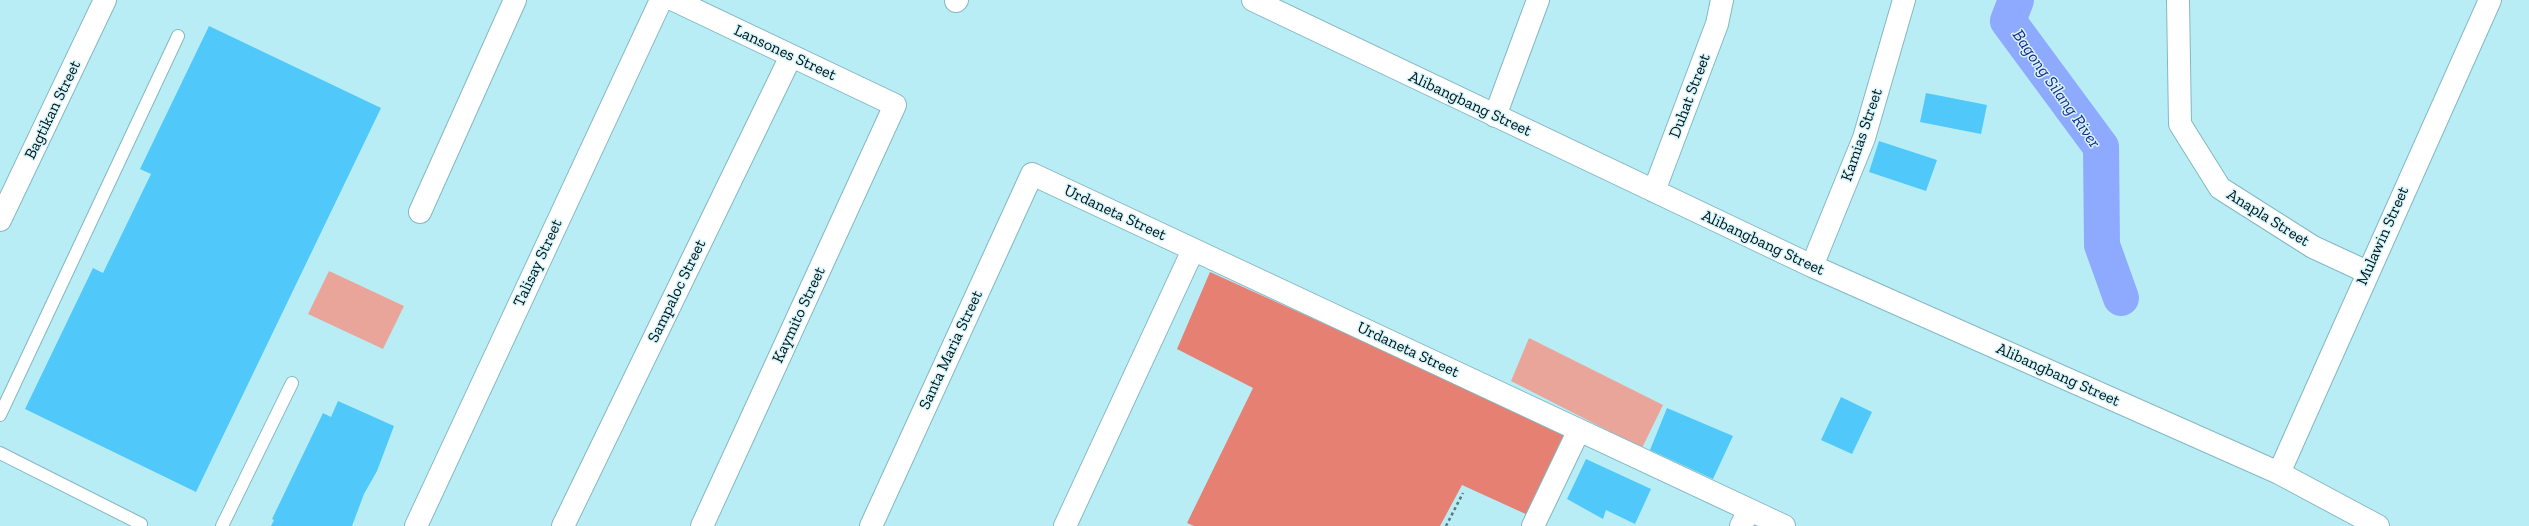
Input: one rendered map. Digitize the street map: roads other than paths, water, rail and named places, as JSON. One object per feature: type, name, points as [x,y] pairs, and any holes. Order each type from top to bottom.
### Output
[{"type":"street","name":"Bagtikan Street","points":[[0,220],[106,0]]},
{"type":"street","points":[[420,212],[515,0]]},
{"type":"street","name":"Talisay Street","points":[[416,526],[661,0]]},
{"type":"street","name":"Lansones Street","points":[[674,0],[896,105]]},
{"type":"street","name":"Alibangbang Street","points":[[1253,0],[1812,266],[2279,473],[2378,526]]},
{"type":"street","points":[[1495,116],[1538,0]]},
{"type":"street","name":"Duhat Street","points":[[1654,191],[1718,24],[1722,0]]},
{"type":"street","name":"Kamias Street","points":[[1812,266],[1864,138],[1904,0]]},
{"type":"street","name":"Anapla Street","points":[[2178,0],[2180,124],[2220,188],[2313,247],[2367,272]]},
{"type":"street","name":"Mulawin Street","points":[[2279,473],[2367,272],[2490,0]]},
{"type":"street","name":"Sampaloc Street","points":[[563,526],[791,56]]},
{"type":"street","name":"Kaymito Street","points":[[702,526],[896,105]]},
{"type":"street","name":"Urdaneta Street","points":[[1032,174],[1579,430],[1745,518],[1784,526]]},
{"type":"street","name":"Santa Maria Street","points":[[871,526],[1032,174]]},
{"type":"street","points":[[1065,526],[1193,250]]},
{"type":"street","points":[[1533,526],[1579,430]]},
{"type":"lane","points":[[0,415],[178,36]]},
{"type":"lane","points":[[222,526],[292,384]]},
{"type":"lane","points":[[0,453],[141,524]]},
{"type":"waterway","name":"Bagong Silang River","points":[[2016,0],[2008,21],[2101,147],[2102,245],[2121,298]]}]
